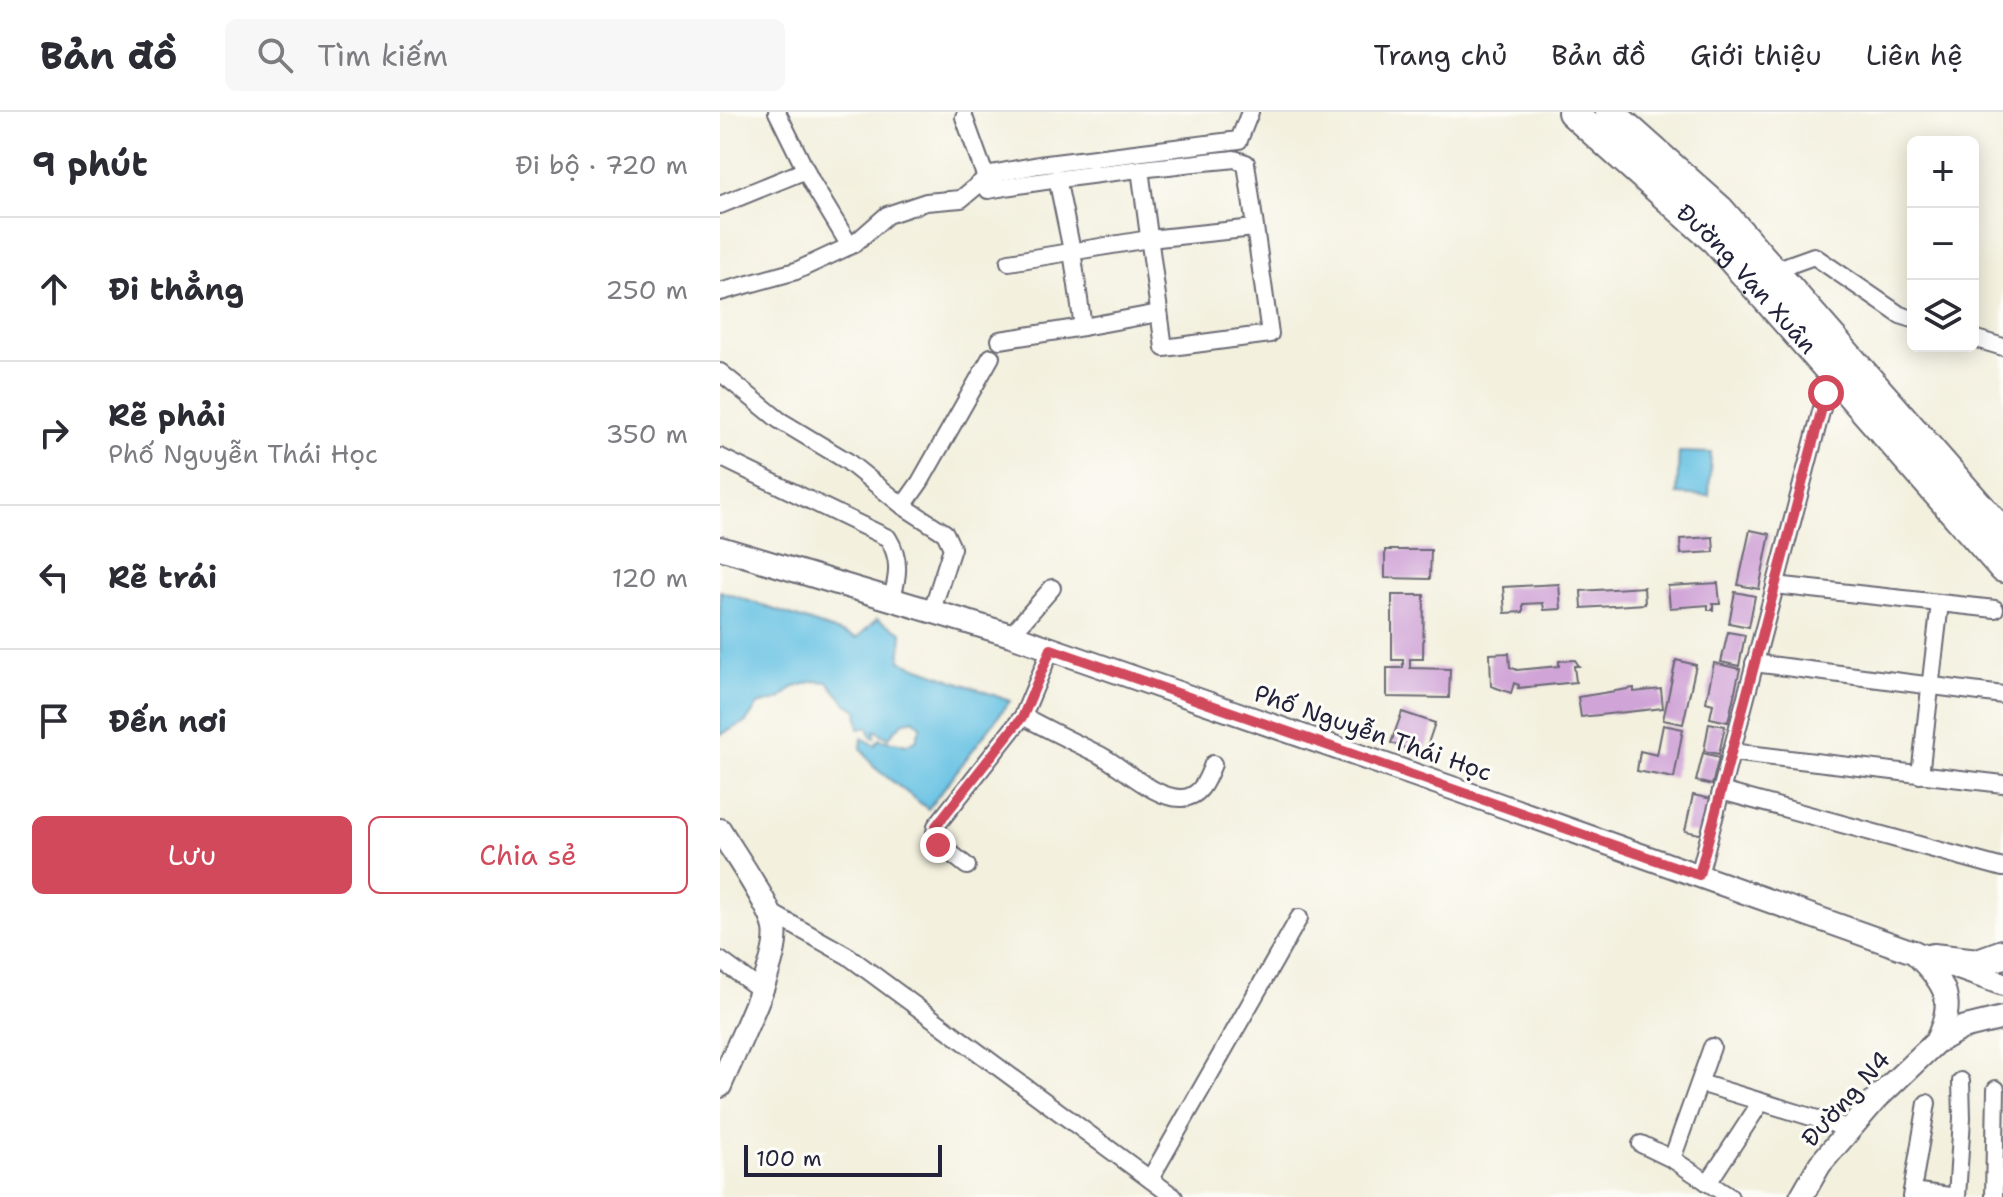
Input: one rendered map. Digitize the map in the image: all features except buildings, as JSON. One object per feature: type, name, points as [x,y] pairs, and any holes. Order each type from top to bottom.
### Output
[{"type":"highway","name":"Đường Vạn Xuân","points":[[1572,112],[1715,240],[2003,568]]},
{"type":"highway","name":"Đường Vạn Xuân","points":[[1610,112],[1720,210],[2003,530]]},
{"type":"highway","points":[[1924,954],[1978,963],[2003,954]]},
{"type":"main road","name":"Phố Nguyễn Thái Học","points":[[720,548],[1011,635],[2003,984]]},
{"type":"main road","points":[[720,830],[768,911],[775,929],[771,960],[761,990],[720,1086]]},
{"type":"main road","points":[[1924,954],[1946,993],[1947,1019],[1936,1042]]},
{"type":"main road","points":[[1936,1042],[1962,1028],[2003,1018]]},
{"type":"main road","name":"Đường N4","points":[[1801,1197],[1820,1164],[1875,1100],[1936,1042]]},
{"type":"street","points":[[777,112],[850,246]]},
{"type":"street","points":[[987,184],[991,174],[1039,165],[1239,140],[1250,112]]},
{"type":"street","points":[[964,117],[987,184]]},
{"type":"street","points":[[720,292],[796,271],[850,246],[887,215],[926,202],[961,199],[987,184],[1234,159],[1246,163],[1270,334],[1164,348],[1140,169]]},
{"type":"street","points":[[720,205],[806,170]]},
{"type":"street","points":[[1057,178],[1083,327]]},
{"type":"street","points":[[1009,262],[1149,239],[1254,228]]},
{"type":"street","points":[[1775,270],[1814,256],[1907,317]]},
{"type":"street","points":[[1000,340],[1159,313]]},
{"type":"street","points":[[1979,340],[2003,347]]},
{"type":"street","points":[[903,506],[920,482],[991,357]]},
{"type":"street","points":[[720,372],[779,420],[847,461],[903,506],[945,533],[952,548],[932,610]]},
{"type":"street","points":[[1699,875],[1826,393],[1838,380]]},
{"type":"street","points":[[720,457],[888,538],[897,552],[898,574],[892,599]]},
{"type":"street","points":[[1775,585],[1995,609]]},
{"type":"street","points":[[1011,635],[1052,588]]},
{"type":"street","points":[[1920,775],[1940,603]]},
{"type":"street","points":[[967,866],[934,840],[936,826],[1023,716],[1051,649]]},
{"type":"street","points":[[1754,663],[2003,695]]},
{"type":"street","points":[[1023,716],[1109,760],[1154,790],[1178,798],[1197,792],[1206,782],[1213,764]]},
{"type":"street","points":[[1731,752],[2003,784]]},
{"type":"street","points":[[1721,791],[2003,868]]},
{"type":"street","points":[[768,911],[848,956],[1174,1197]]},
{"type":"street","points":[[1150,1179],[1299,918]]},
{"type":"street","points":[[720,960],[761,990]]},
{"type":"street","points":[[1672,1159],[1712,1047]]},
{"type":"street","points":[[1927,1103],[1912,1194],[1957,1197],[1961,1081]]},
{"type":"street","points":[[1700,1083],[1850,1129]]},
{"type":"street","points":[[1994,1197],[1996,1089]]},
{"type":"street","points":[[1708,1183],[1761,1102]]},
{"type":"street","points":[[1641,1144],[1672,1159],[1730,1197]]},
{"type":"water","points":[[1679,452],[1711,453],[1709,496],[1677,494]]},
{"type":"water","points":[[720,591],[857,638],[877,619],[902,632],[900,661],[1010,701],[928,809],[874,767],[861,748],[862,738],[875,745],[880,739],[906,745],[916,740],[921,726],[913,719],[902,723],[888,738],[875,730],[875,738],[868,727],[859,729],[857,710],[846,703],[828,682],[814,681],[792,688],[780,699],[758,705],[746,722],[720,735]]},
{"type":"route","points":[[938,845],[934,840],[936,826],[1023,716],[1051,649],[1699,875],[1826,393]]}]
